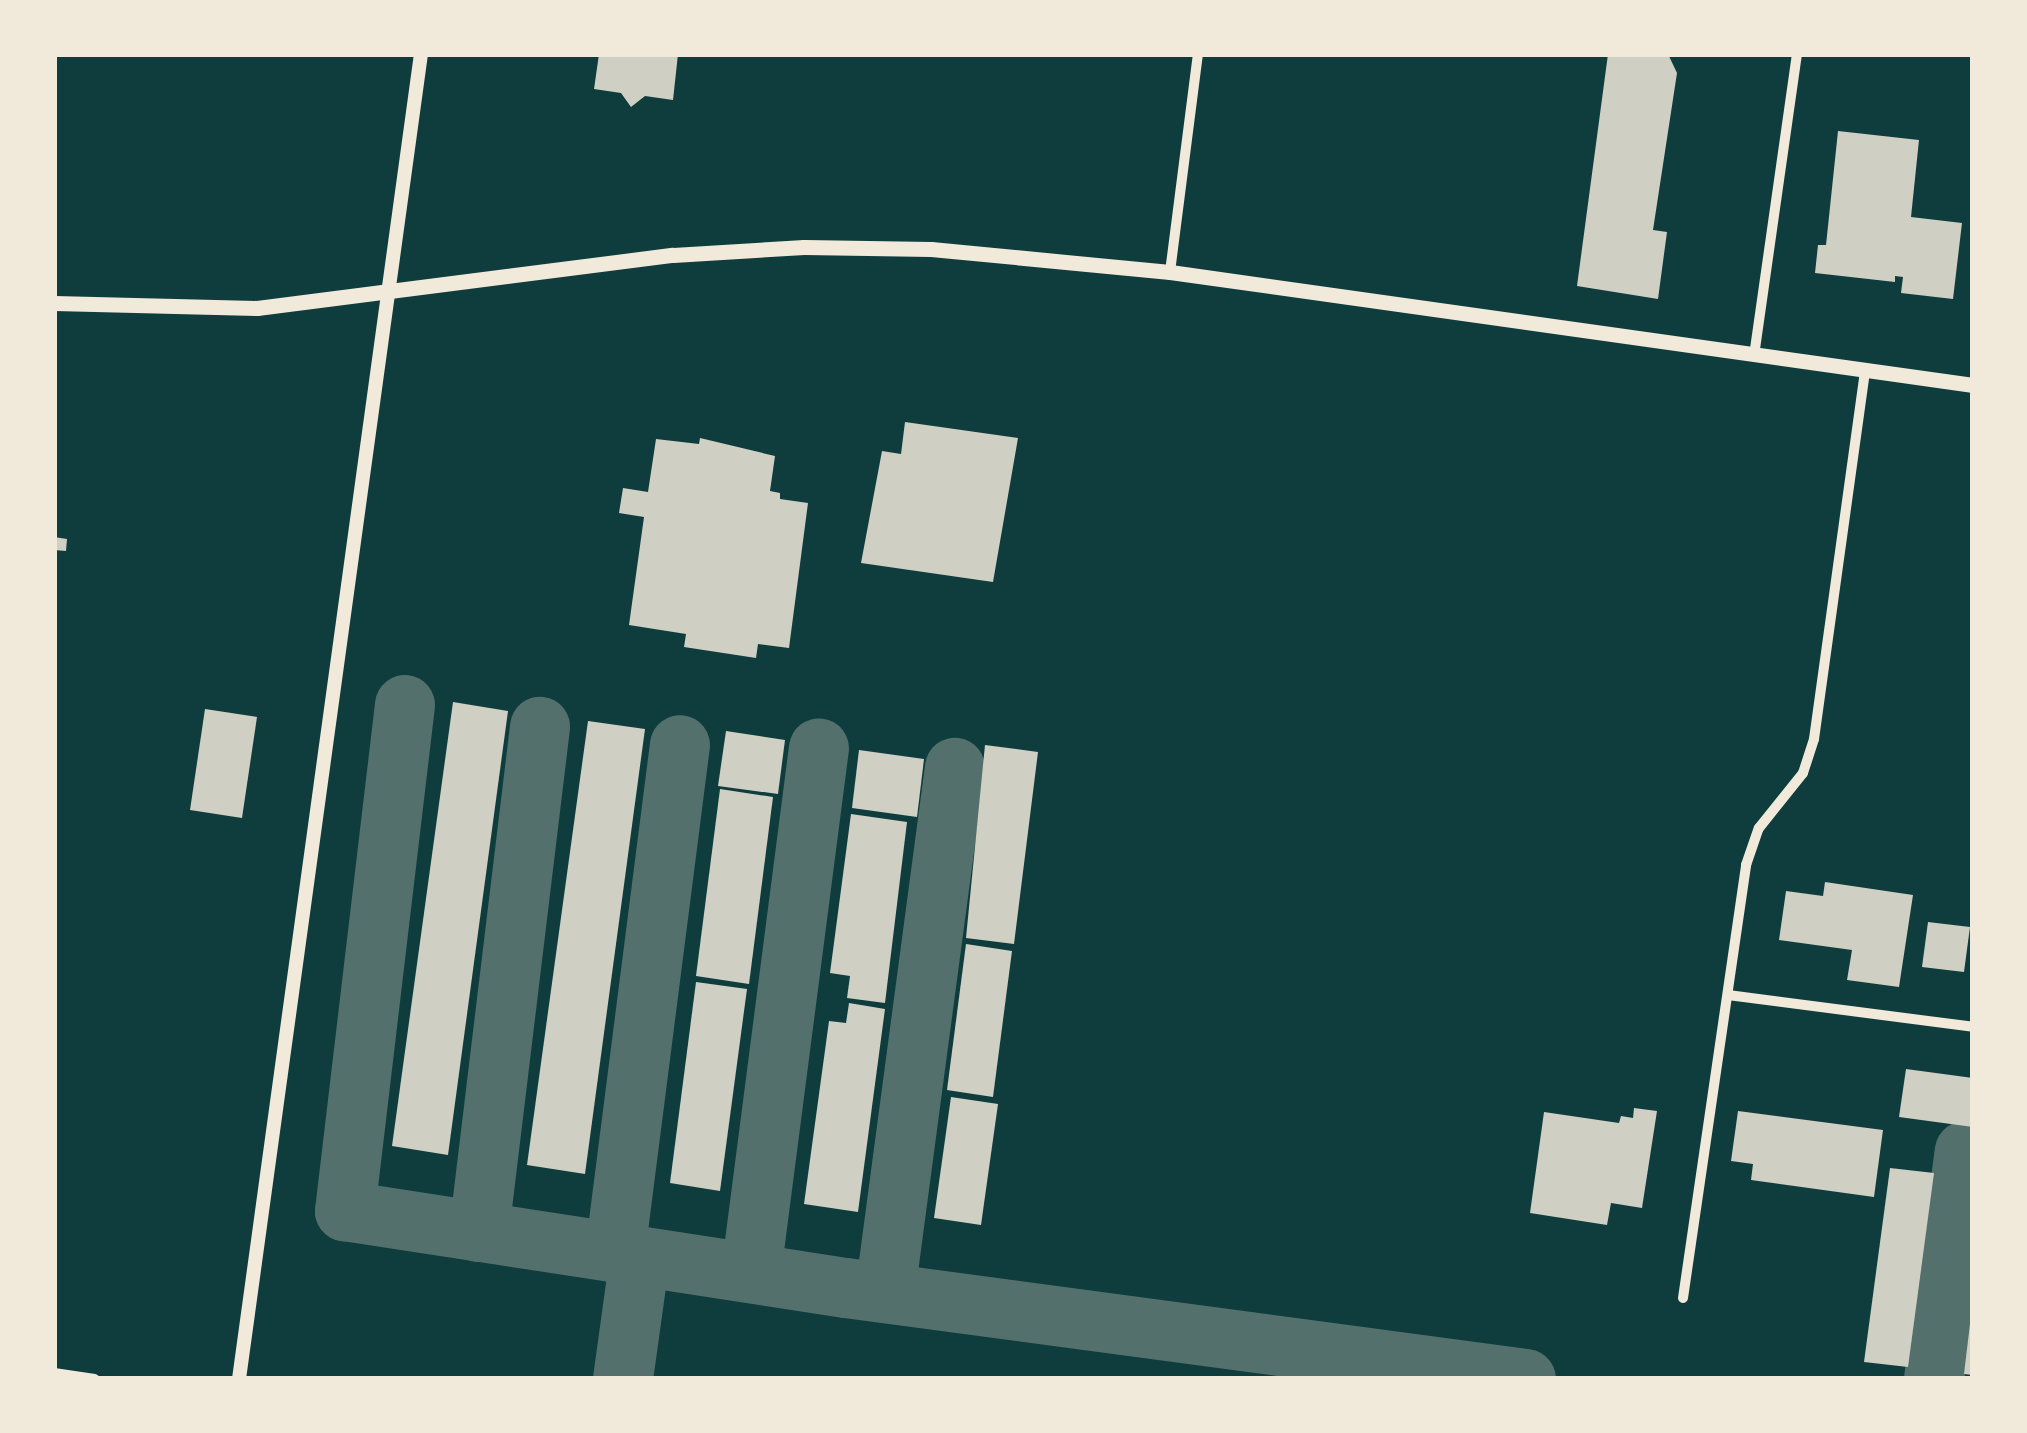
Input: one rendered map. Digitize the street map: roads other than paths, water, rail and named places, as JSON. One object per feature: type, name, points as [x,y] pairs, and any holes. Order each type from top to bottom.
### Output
[{"type":"main road","points":[[54,303],[200,310],[388,294],[673,255],[804,248],[954,251],[1170,272],[1973,385]]},
{"type":"street","points":[[239,1379],[421,54]]},
{"type":"street","points":[[1170,272],[1198,54]]},
{"type":"street","points":[[1754,356],[1797,54]]},
{"type":"street","points":[[1682,1298],[1751,843],[1803,773],[1814,739],[1865,370]]},
{"type":"street","points":[[1728,994],[1973,1027]]},
{"type":"street","points":[[54,1373],[95,1379]]}]
